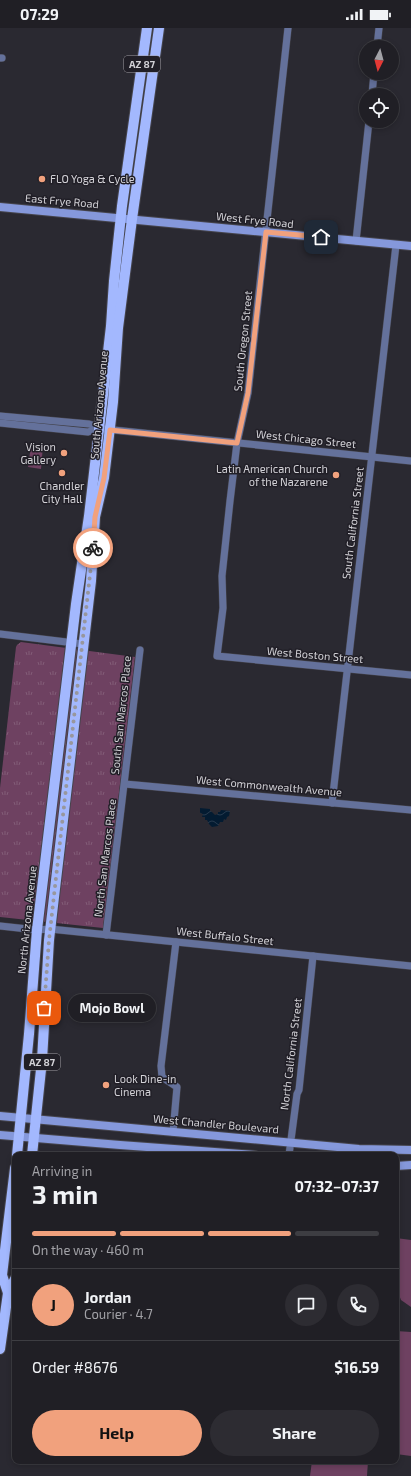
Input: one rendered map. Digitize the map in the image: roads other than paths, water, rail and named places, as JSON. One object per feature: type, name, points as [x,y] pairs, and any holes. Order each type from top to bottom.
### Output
[{"type":"main road","name":"South Arizona Avenue","points":[[50,929],[93,558],[95,517],[104,478],[104,429],[102,400],[111,354],[120,274],[121,218],[147,28]]},
{"type":"main road","name":"South Arizona Avenue","points":[[120,274],[132,219],[159,28]]},
{"type":"main road","points":[[130,151],[141,152]]},
{"type":"main road","points":[[126,180],[137,181]]},
{"type":"main road","name":"East Frye Road","points":[[0,207],[121,218]]},
{"type":"main road","name":"West Frye Road","points":[[121,218],[411,246]]},
{"type":"main road","name":"South Arizona Avenue","points":[[54,784],[79,583],[104,429],[113,402],[111,354]]},
{"type":"main road","points":[[102,400],[113,402]]},
{"type":"main road","name":"North Arizona Avenue","points":[[16,1152],[29,1034],[37,930],[54,784]]},
{"type":"main road","name":"AZ 87","points":[[32,1152],[42,1060],[45,988],[50,929]]},
{"type":"main road","name":"West Chandler Boulevard","points":[[0,1116],[173,1132],[214,1134],[359,1149],[411,1150]]},
{"type":"main road","points":[[0,1135],[216,1152]]},
{"type":"main road","points":[[399,1166],[411,1165]]},
{"type":"main road","points":[[8,1293],[2,1275],[12,1193]]},
{"type":"main road","points":[[0,1345],[8,1293],[12,1285]]},
{"type":"street","name":"South Oregon Street","points":[[217,656],[223,608],[223,569],[237,443],[248,393],[288,28]]},
{"type":"street","points":[[378,40],[379,28]]},
{"type":"street","points":[[356,241],[368,128]]},
{"type":"street","name":"South California Street","points":[[332,803],[396,245]]},
{"type":"street","points":[[0,416],[89,424],[104,429]]},
{"type":"street","points":[[0,423],[88,432],[104,429]]},
{"type":"street","name":"West Chicago Street","points":[[104,429],[411,461]]},
{"type":"street","points":[[0,634],[83,644]]},
{"type":"street","name":"South San Marcos Place","points":[[125,784],[140,650]]},
{"type":"street","name":"West Boston Street","points":[[217,656],[411,675]]},
{"type":"street","name":"West Commonwealth Avenue","points":[[125,784],[411,810]]},
{"type":"street","name":"North San Marcos Place","points":[[106,935],[125,784]]},
{"type":"street","name":"West Buffalo Street","points":[[0,926],[37,930],[50,929],[411,966]]},
{"type":"street","points":[[173,1132],[177,1087],[162,1077],[161,1066],[176,942]]},
{"type":"street","name":"North California Street","points":[[289,1152],[297,1094],[299,1090],[314,956]]},
{"type":"water","points":[[200,808],[210,809],[210,811],[215,815],[221,810],[230,811],[226,820],[224,819],[223,822],[220,822],[218,826],[212,827],[207,820],[205,820],[205,817],[202,817],[203,814],[200,813]]},
{"type":"place","name":"FLO Yoga & Cycle","points":[[42,179]]},
{"type":"place","name":"Vision Gallery","points":[[64,453]]},
{"type":"place","name":"Chandler City Hall","points":[[62,473]]},
{"type":"place","name":"Latin American Church of the Nazarene","points":[[336,475]]},
{"type":"place","name":"Mojo Bowl","points":[[44,1008]]},
{"type":"place","name":"Look Dine-in Cinema","points":[[106,1085]]}]
